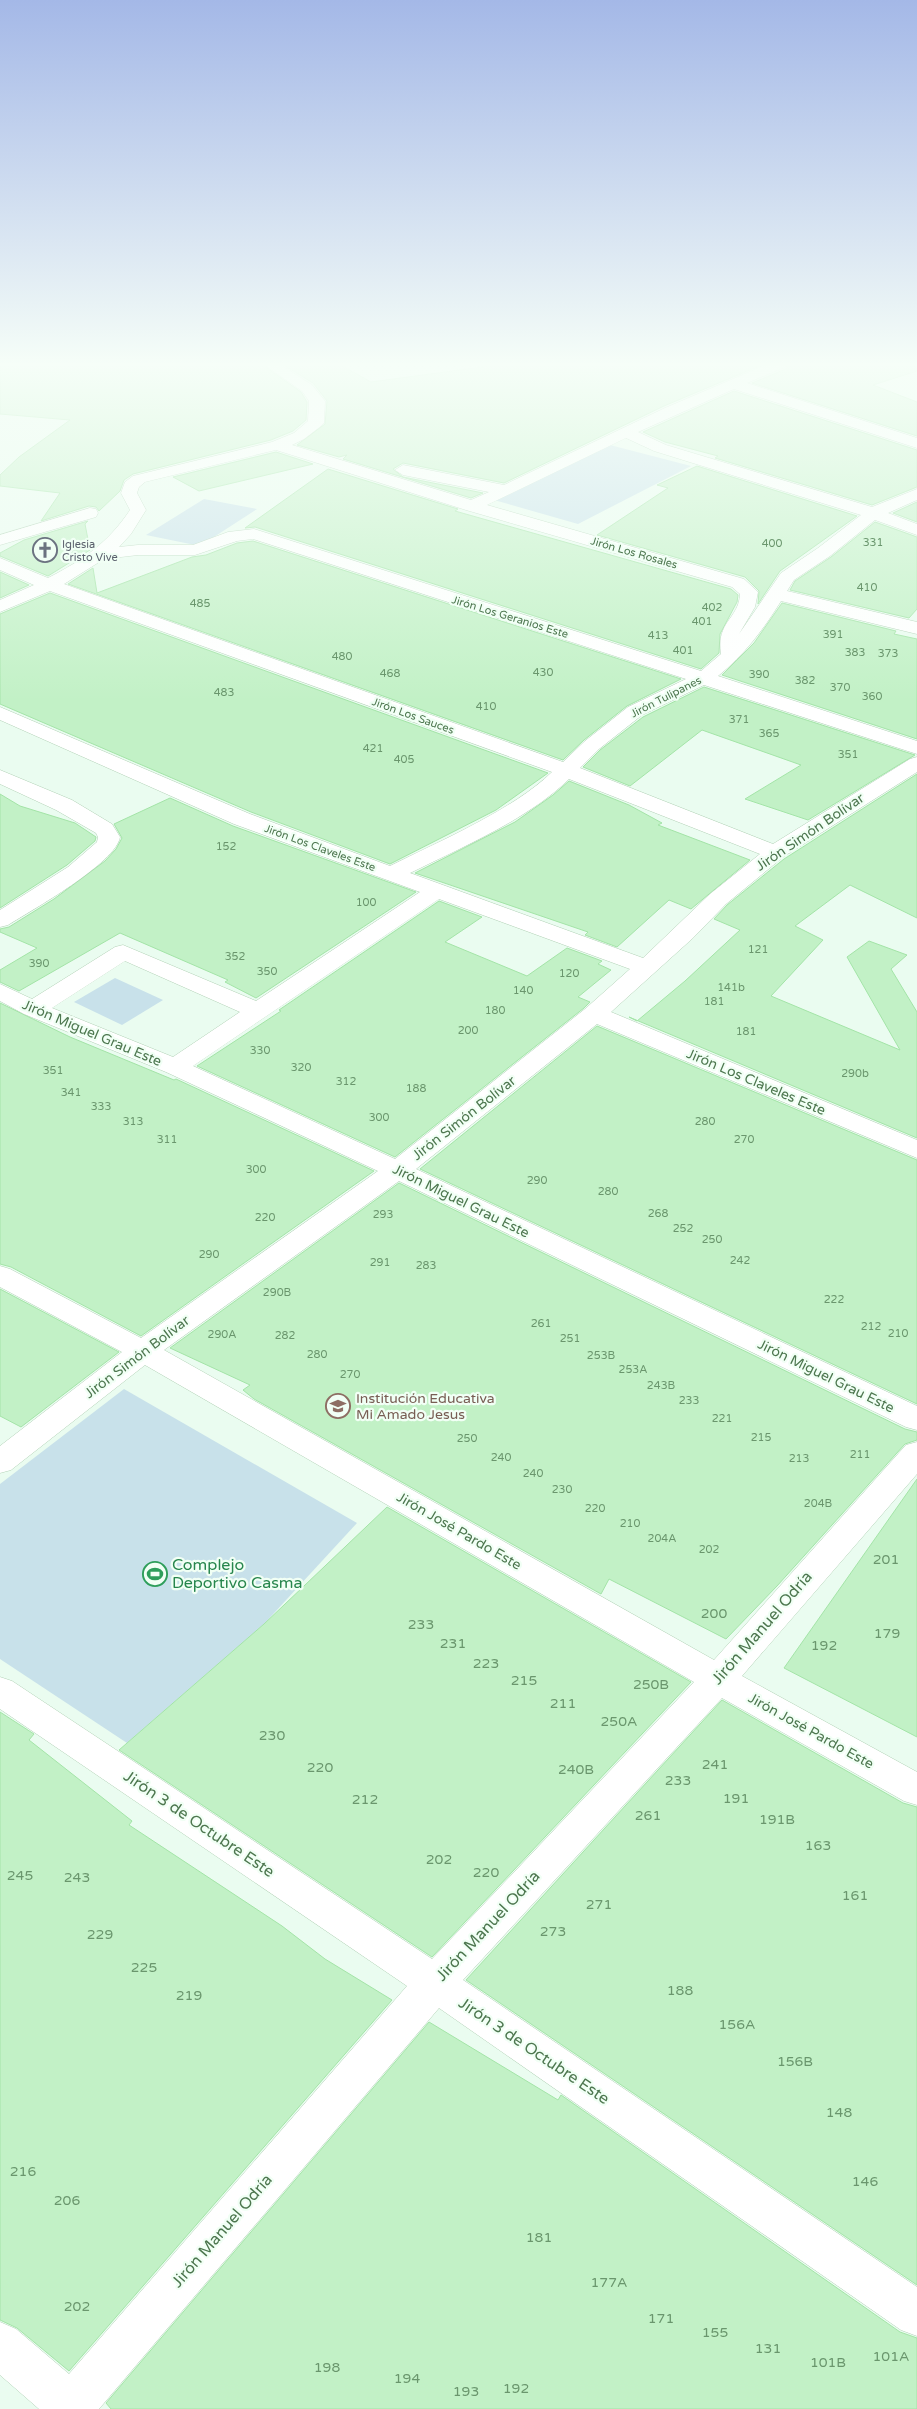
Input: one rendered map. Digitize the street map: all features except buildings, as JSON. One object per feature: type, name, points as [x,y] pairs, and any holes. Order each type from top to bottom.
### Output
[{"type":"street","points":[[0,606],[49,585],[98,555],[124,532],[138,510],[129,493],[132,485],[139,479],[149,476]]},
{"type":"street","name":"Jirón Los Rosales","points":[[376,476],[738,583],[749,592],[750,597],[747,605],[731,626],[728,636],[731,656]]},
{"type":"street","points":[[437,476],[506,490]]},
{"type":"street","points":[[472,506],[535,476]]},
{"type":"street","points":[[753,476],[873,513],[917,530]]},
{"type":"street","name":"Jirón Tulipanes","points":[[390,874],[479,830],[552,784],[592,745],[636,710],[705,677],[731,656],[757,625],[787,577],[824,552],[873,513],[917,494]]},
{"type":"street","points":[[0,540],[90,513]]},
{"type":"street","name":"Jirón Los Geranios Este","points":[[98,555],[156,549],[195,550],[234,536],[254,534],[451,599],[705,677],[917,748]]},
{"type":"street","name":"Jirón Los Sauces","points":[[0,563],[49,585],[565,770],[775,852]]},
{"type":"street","points":[[775,594],[917,628]]},
{"type":"street","name":"Jirón Los Claveles Este","points":[[0,712],[242,819],[646,967]]},
{"type":"street","name":"Jirón Simón Bolívar","points":[[0,1462],[143,1351],[398,1170],[594,1014],[685,933],[718,898],[775,852],[917,763]]},
{"type":"street","points":[[0,776],[64,805],[104,829],[109,837],[108,844],[76,872],[0,920]]},
{"type":"street","points":[[175,1067],[436,891]]},
{"type":"street","points":[[33,1009],[123,952],[258,1012]]},
{"type":"street","name":"Jirón Miguel Grau Este","points":[[0,991],[33,1009],[175,1067],[398,1170],[917,1420]]},
{"type":"street","name":"Jirón Los Claveles Este","points":[[594,1014],[917,1150]]},
{"type":"street","name":"Jirón José Pardo Este","points":[[0,1275],[143,1351],[718,1679],[917,1790]]},
{"type":"street","name":"Jirón Manuel Odría","points":[[71,2408],[435,1983],[718,1679],[917,1453]]},
{"type":"street","name":"Jirón 3 de Octubre Este","points":[[0,1691],[435,1983],[917,2314]]},
{"type":"street","points":[[0,2345],[71,2408]]},
{"type":"shaded area","points":[[544,476],[671,476],[578,524],[494,500]]},
{"type":"shaded area","points":[[204,499],[257,509],[200,546],[146,535]]},
{"type":"shaded area","points":[[115,978],[163,1000],[122,1025],[74,1002]]},
{"type":"shaded area","name":"Complejo Deportivo Casma","points":[[124,1389],[357,1523],[264,1624],[127,1743],[0,1659],[0,1484]]},
{"type":"place","name":"Iglesia Cristo Vive","points":[[45,550]]},
{"type":"place","name":"Institución Educativa Mi Amado Jesus","points":[[338,1406]]},
{"type":"place","name":"Complejo Deportivo Casma","points":[[155,1574]]}]
